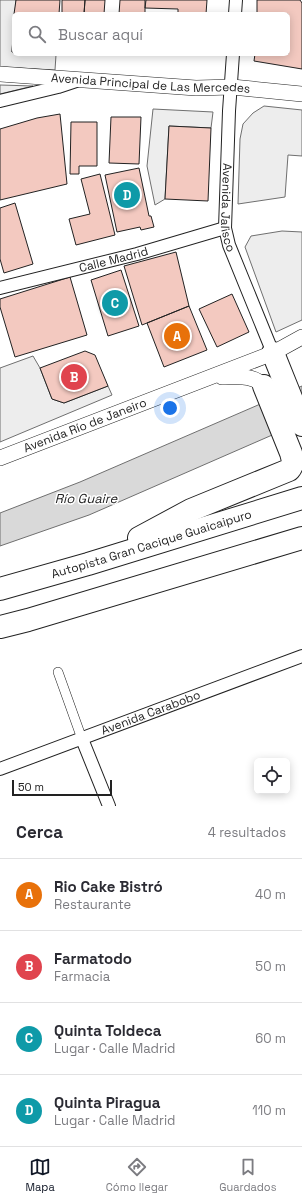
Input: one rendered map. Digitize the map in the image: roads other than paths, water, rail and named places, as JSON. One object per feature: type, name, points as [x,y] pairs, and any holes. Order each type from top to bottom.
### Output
[{"type":"highway","points":[[88,564],[190,510],[289,470],[294,462],[273,381],[273,353]]},
{"type":"highway","points":[[273,381],[302,425]]},
{"type":"highway","name":"Autopista Gran Cacique Guaicaipuro","points":[[0,589],[88,564],[302,498]]},
{"type":"highway","points":[[0,628],[302,538]]},
{"type":"street","points":[[235,12],[236,0]]},
{"type":"street","name":"Avenida Jalisco","points":[[233,56],[232,87],[229,111],[225,228],[229,244],[273,353]]},
{"type":"street","name":"Avenida Principal de Las Mercedes","points":[[0,74],[196,88],[232,87],[302,94]]},
{"type":"street","points":[[0,101],[58,87],[81,79]]},
{"type":"street","name":"Calle Madrid","points":[[0,288],[137,254],[225,228]]},
{"type":"street","name":"Avenida Río de Janeiro","points":[[0,458],[273,353],[302,337]]},
{"type":"street","points":[[273,353],[302,348]]},
{"type":"street","points":[[207,378],[242,376],[259,381],[273,381]]},
{"type":"street","name":"Avenida Carabobo","points":[[0,769],[302,656]]},
{"type":"street","points":[[58,672],[108,806]]},
{"type":"water","name":"Río Guaire","points":[[302,386],[302,422],[89,515],[0,546],[0,513],[80,482]]},
{"type":"place","name":"Quinta Piragua","points":[[127,195]]},
{"type":"place","name":"Quinta Toldeca","points":[[115,303]]},
{"type":"place","name":"Rio Cake Bistró","points":[[177,336]]},
{"type":"place","name":"Farmatodo","points":[[74,377]]}]
